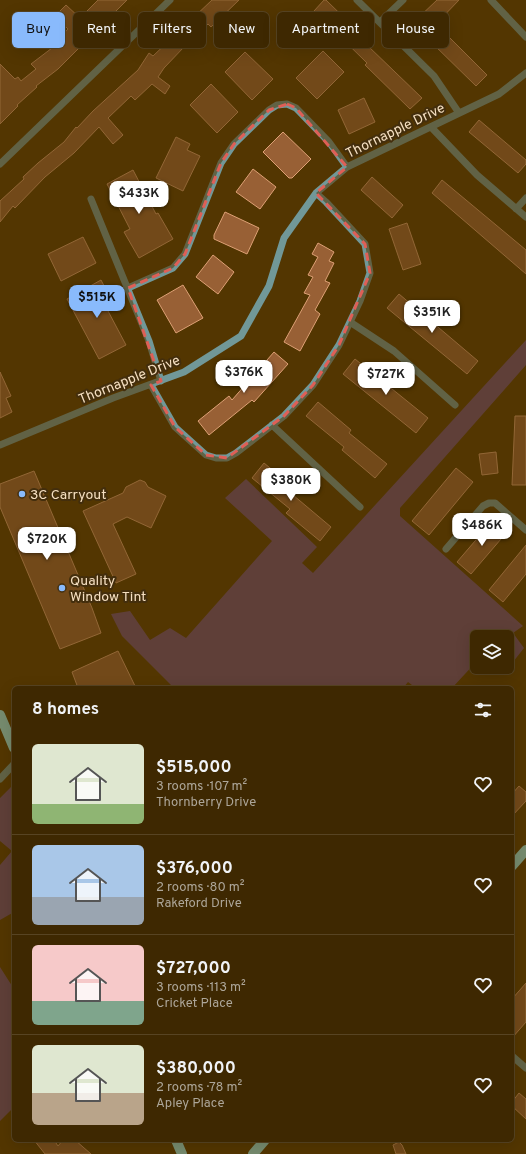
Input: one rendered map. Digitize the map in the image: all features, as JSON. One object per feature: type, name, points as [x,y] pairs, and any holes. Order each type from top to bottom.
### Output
[{"type":"main road","points":[[0,715],[12,743]]},
{"type":"main road","points":[[514,864],[526,850]]},
{"type":"main road","points":[[177,1142],[182,1154]]},
{"type":"main road","points":[[253,1154],[263,1142]]},
{"type":"street","points":[[0,164],[170,0]]},
{"type":"street","points":[[357,0],[434,76],[459,113]]},
{"type":"street","points":[[380,22],[403,0]]},
{"type":"street","points":[[490,0],[526,37]]},
{"type":"street","name":"Thornapple Drive","points":[[0,445],[113,398],[184,372],[241,336],[269,286],[284,238],[316,194],[347,167],[498,94],[526,73]]},
{"type":"street","points":[[128,288],[173,268],[185,254],[222,163],[234,144],[269,110],[277,105],[287,104],[296,108],[329,142],[347,167]]},
{"type":"street","points":[[431,127],[477,175],[526,217]]},
{"type":"street","points":[[151,385],[175,427],[206,455],[216,458],[227,458],[236,453],[284,416],[313,385],[339,345],[360,301],[370,273],[364,244],[326,202],[316,194]]},
{"type":"street","points":[[516,209],[526,198]]},
{"type":"street","points":[[91,199],[149,340],[161,381]]},
{"type":"street","points":[[350,322],[394,351],[454,405]]},
{"type":"street","points":[[272,425],[360,507]]},
{"type":"street","points":[[446,549],[483,506],[489,503],[495,503],[525,527]]},
{"type":"street","points":[[0,779],[12,766]]},
{"type":"street","points":[[514,1058],[526,1068]]},
{"type":"highlighted area","points":[[287,104],[296,108],[347,167],[316,193],[365,244],[370,273],[339,345],[313,385],[284,416],[227,458],[206,455],[175,427],[151,385],[161,381],[128,288],[173,268],[185,254],[221,163],[234,144],[269,110]]},
{"type":"shaded area","points":[[526,340],[526,365],[400,508],[400,516],[523,626],[514,632],[514,630],[470,630],[470,669],[454,686],[413,686],[408,682],[405,686],[170,686],[122,636],[111,614],[130,611],[150,640],[170,628],[186,638],[272,541],[225,498],[246,479],[317,547],[302,563],[313,573]]},
{"type":"shaded area","points":[[514,634],[524,648],[514,661]]},
{"type":"shaded area","points":[[11,787],[12,851],[0,841],[0,798]]},
{"type":"shaded area","points":[[12,851],[12,913],[0,920],[0,865]]},
{"type":"shaded area","points":[[0,967],[12,986],[12,1109],[0,1121]]},
{"type":"building","points":[[98,0],[127,0],[115,12],[86,12]]},
{"type":"building","points":[[212,0],[239,0],[227,12],[214,12],[214,24],[211,27],[208,24],[206,26],[206,12],[199,12]]},
{"type":"building","points":[[324,0],[326,0],[338,12],[315,12],[314,11]]},
{"type":"building","points":[[437,0],[459,0],[448,12],[424,12]]},
{"type":"building","points":[[66,5],[74,12],[73,48],[79,48],[58,69],[36,86],[37,87],[17,105],[18,106],[0,124],[0,64],[15,79],[18,77],[21,81],[36,69],[31,64],[52,48],[65,48],[65,32],[68,29],[65,26],[65,12],[59,12]]},
{"type":"building","points":[[449,37],[487,75],[476,86],[437,48],[449,48]]},
{"type":"building","points":[[161,48],[183,48],[164,68],[158,77],[170,86],[165,94],[152,84],[135,100],[131,96],[108,118],[123,135],[113,144],[99,127],[74,153],[45,177],[15,208],[13,206],[0,222],[0,201],[24,179],[23,177],[64,142],[76,127],[77,128],[93,111],[138,70],[149,53],[153,56]]},
{"type":"building","points":[[352,48],[370,48],[422,98],[410,109],[365,65],[367,63]]},
{"type":"building","points":[[323,51],[344,72],[317,99],[296,78]]},
{"type":"building","points":[[245,52],[273,79],[252,100],[225,72]]},
{"type":"building","points":[[211,84],[238,112],[217,133],[190,105]]},
{"type":"building","points":[[364,98],[375,122],[349,134],[338,110]]},
{"type":"building","points":[[479,120],[526,160],[526,164],[518,173],[469,132]]},
{"type":"building","points":[[283,132],[311,159],[292,178],[289,178],[263,152]]},
{"type":"building","points":[[176,137],[190,144],[187,150],[200,156],[183,191],[156,178]]},
{"type":"building","points":[[253,169],[276,187],[260,209],[236,192]]},
{"type":"building","points":[[133,170],[156,214],[158,213],[173,239],[139,258],[124,232],[130,229],[107,184]]},
{"type":"building","points":[[372,177],[403,205],[392,218],[361,190]]},
{"type":"building","points":[[442,180],[526,250],[526,274],[432,193]]},
{"type":"building","points":[[225,212],[259,228],[247,254],[214,239],[214,235]]},
{"type":"building","points":[[407,223],[421,264],[403,270],[389,229]]},
{"type":"building","points":[[83,237],[96,263],[61,281],[48,254]]},
{"type":"building","points":[[318,243],[334,252],[329,261],[334,263],[325,281],[330,283],[315,310],[320,314],[300,351],[284,342],[310,295],[304,293],[313,277],[308,275],[318,257],[312,254]]},
{"type":"building","points":[[213,255],[234,272],[218,294],[196,277]]},
{"type":"building","points":[[101,280],[115,307],[108,311],[126,345],[99,359],[67,299]]},
{"type":"building","points":[[183,285],[203,318],[176,333],[157,300]]},
{"type":"building","points":[[399,294],[478,361],[467,374],[387,308]]},
{"type":"building","points":[[274,352],[288,364],[254,402],[252,400],[209,435],[198,421],[229,396],[232,400]]},
{"type":"building","points":[[355,359],[428,418],[416,433],[343,374]]},
{"type":"building","points":[[0,372],[11,396],[6,398],[12,412],[0,418]]},
{"type":"building","points":[[318,402],[351,430],[349,433],[387,464],[375,478],[342,450],[344,447],[306,416]]},
{"type":"building","points":[[515,416],[526,416],[526,485],[512,485]]},
{"type":"building","points":[[496,452],[498,473],[482,475],[479,454]]},
{"type":"building","points":[[264,463],[297,490],[293,495],[331,527],[320,541],[286,513],[290,509],[252,478]]},
{"type":"building","points":[[456,468],[473,482],[429,535],[412,521]]},
{"type":"building","points":[[34,471],[92,608],[101,633],[60,649],[0,507],[0,484]]},
{"type":"building","points":[[140,480],[145,482],[148,487],[166,496],[151,528],[127,517],[113,524],[136,574],[116,583],[83,511],[123,493],[126,487]]},
{"type":"building","points":[[493,520],[507,532],[471,574],[457,562]]},
{"type":"building","points":[[526,545],[526,574],[503,602],[489,590]]},
{"type":"building","points":[[118,651],[135,686],[77,686],[72,672]]},
{"type":"building","points":[[519,786],[526,792],[526,801],[514,814],[514,792]]},
{"type":"building","points":[[526,983],[526,1022],[514,1036],[514,997]]},
{"type":"building","points":[[519,1093],[526,1099],[526,1119],[514,1108],[514,1099]]},
{"type":"building","points":[[36,1142],[55,1142],[58,1146],[61,1142],[77,1142],[91,1154],[45,1154]]},
{"type":"building","points":[[399,1142],[406,1154],[396,1154],[393,1145]]},
{"type":"place","name":"3C Carryout","points":[[22,494]]},
{"type":"place","name":"Quality Window Tint","points":[[62,588]]}]
